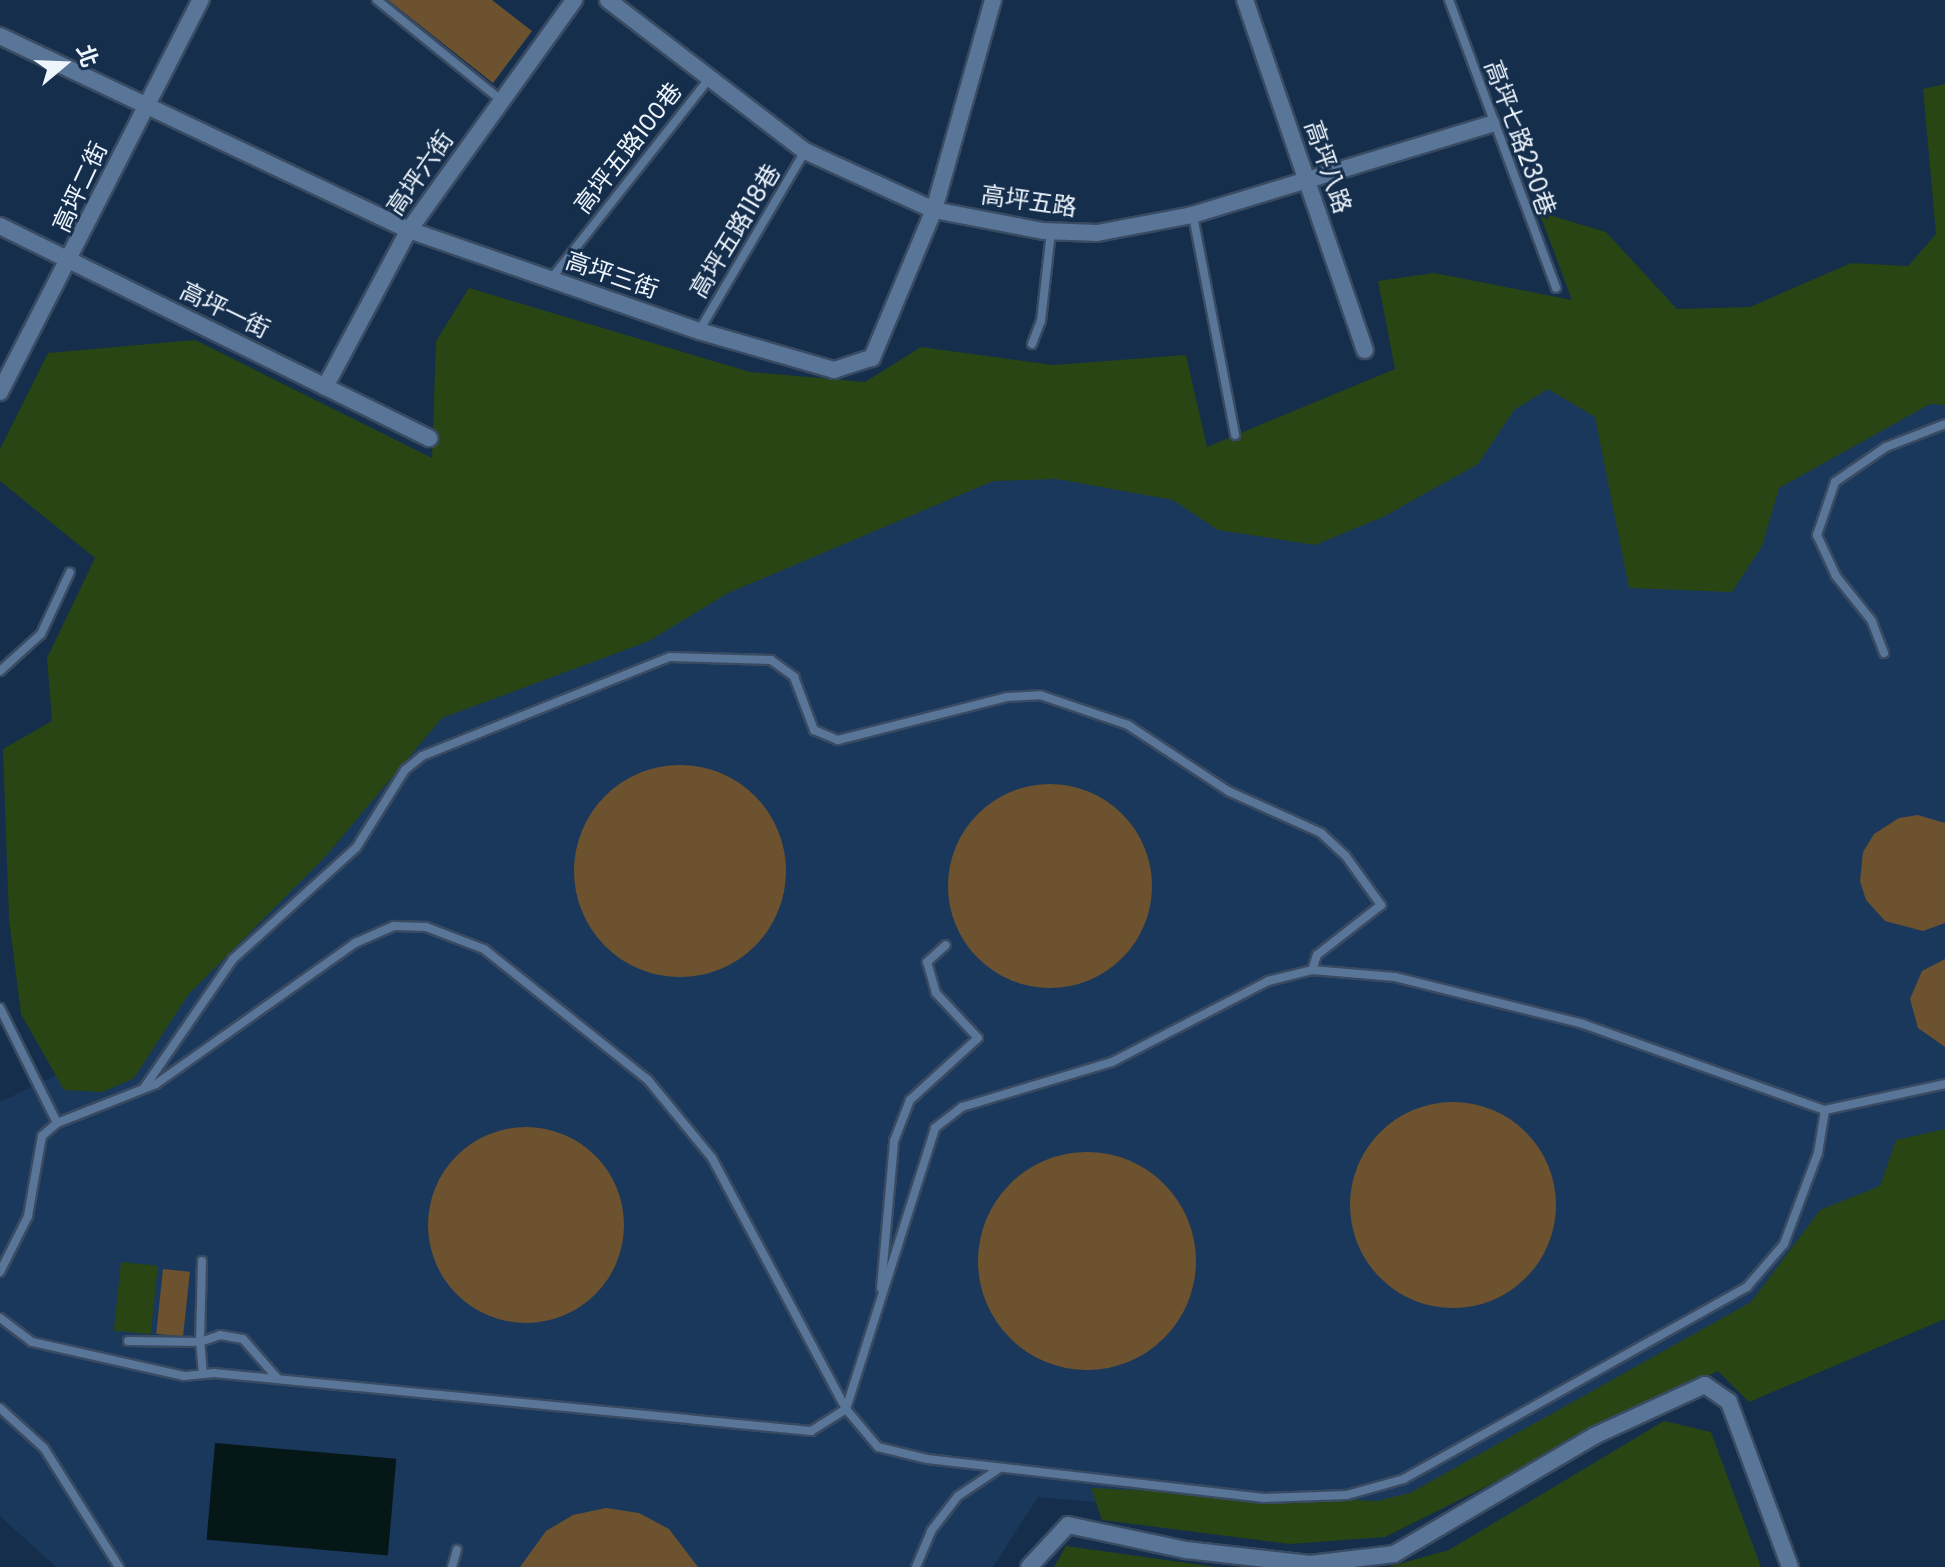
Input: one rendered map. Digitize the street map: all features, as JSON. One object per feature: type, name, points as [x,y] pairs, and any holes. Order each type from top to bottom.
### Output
[{"type":"street","name":"高坪二街","points":[[1,389],[72,262],[142,109],[201,0]]},
{"type":"street","name":"高坪六街","points":[[325,387],[409,230],[574,0]]},
{"type":"street","name":"高坪五路","points":[[608,0],[708,80],[805,151],[934,210],[1051,231],[1097,233],[1192,215],[1492,124]]},
{"type":"street","name":"高坪三街","points":[[0,36],[142,109],[409,230],[699,331],[834,370],[872,358],[934,210],[993,0]]},
{"type":"street","name":"高坪八路","points":[[1245,0],[1365,350]]},
{"type":"street","name":"高坪一街","points":[[0,226],[429,438]]},
{"type":"street","points":[[1029,1567],[1068,1525],[1186,1550],[1310,1564],[1394,1554],[1594,1436],[1705,1385],[1729,1402],[1790,1567]]},
{"type":"lane","points":[[377,0],[501,100]]},
{"type":"lane","name":"高坪七路230巷","points":[[1449,0],[1492,124],[1556,288]]},
{"type":"lane","name":"高坪五路100巷","points":[[550,279],[708,80]]},
{"type":"lane","name":"高坪五路118巷","points":[[699,331],[805,151]]},
{"type":"lane","points":[[1192,215],[1235,435]]},
{"type":"lane","points":[[1032,344],[1041,321],[1051,231]]},
{"type":"lane","points":[[1884,653],[1872,621],[1836,576],[1817,535],[1835,482],[1886,447],[1945,424]]},
{"type":"lane","points":[[0,671],[41,634],[70,572]]},
{"type":"lane","points":[[144,1089],[233,959],[356,848],[405,770],[422,756],[670,657],[771,660],[794,677],[814,730],[838,740],[1007,697],[1040,695],[1128,725],[1228,791],[1321,833],[1345,855],[1381,905],[1317,955],[1312,970]]},
{"type":"lane","points":[[0,1272],[28,1216],[42,1136],[57,1123],[144,1089],[355,943],[394,926],[426,927],[484,949],[648,1080],[712,1158],[846,1409],[878,1447],[1001,1467],[1264,1498],[1347,1495],[1404,1479],[1747,1287],[1784,1244],[1818,1153],[1825,1110]]},
{"type":"lane","points":[[879,1304],[894,1141],[910,1100],[978,1038],[936,993],[927,962],[946,945]]},
{"type":"lane","points":[[0,1318],[32,1342],[89,1359],[203,1374],[811,1431],[846,1409],[935,1128],[962,1107],[1112,1062],[1268,981],[1312,970],[1395,977],[1583,1024],[1825,1110],[1945,1084]]},
{"type":"lane","points":[[0,1008],[57,1123]]},
{"type":"lane","points":[[202,1261],[200,1342],[203,1374]]},
{"type":"lane","points":[[128,1341],[200,1342],[220,1335],[243,1339],[279,1380]]},
{"type":"lane","points":[[0,1408],[44,1448],[119,1567]]},
{"type":"lane","points":[[916,1567],[931,1531],[958,1496],[1001,1467]]},
{"type":"lane","points":[[452,1567],[457,1550]]},
{"type":"shaded area","points":[[1945,272],[1945,1210],[1375,1527],[1038,1497],[993,1567],[56,1567],[0,1516],[0,1102],[123,1043],[379,670],[1018,444],[1189,466]]},
{"type":"shaded area","points":[[215,1443],[396,1459],[388,1555],[207,1540]]},
{"type":"green space","points":[[1945,84],[1945,405],[1930,404],[1779,488],[1762,546],[1732,592],[1629,588],[1595,417],[1548,389],[1514,410],[1478,464],[1383,517],[1315,545],[1218,530],[1173,500],[1057,479],[993,481],[728,593],[649,641],[442,718],[325,857],[188,995],[134,1078],[103,1092],[64,1090],[21,1014],[9,920],[3,749],[52,721],[47,658],[95,558],[0,481],[0,449],[48,353],[195,340],[432,458],[436,341],[469,288],[750,372],[865,382],[921,347],[1053,365],[1186,355],[1207,447],[1395,369],[1378,281],[1434,273],[1572,300],[1539,212],[1606,232],[1677,309],[1750,307],[1851,263],[1908,266],[1936,234],[1923,89]]},
{"type":"green space","points":[[1945,1129],[1945,1319],[1749,1402],[1718,1371],[1385,1537],[1290,1544],[1102,1520],[1091,1488],[1377,1501],[1410,1493],[1751,1302],[1820,1210],[1880,1186],[1896,1140]]},
{"type":"green space","points":[[121,1262],[158,1266],[151,1334],[114,1331]]},
{"type":"green space","points":[[1664,1421],[1711,1432],[1761,1567],[1387,1567],[1449,1550]]},
{"type":"green space","points":[[1066,1546],[1216,1567],[1054,1567]]},
{"type":"building","points":[[388,0],[492,0],[532,31],[493,83]]},
{"type":"building","points":[[680,765],[720,773],[755,796],[778,831],[786,871],[778,911],[755,946],[720,969],[680,977],[640,969],[605,946],[582,911],[574,871],[582,831],[605,796],[640,773]]},
{"type":"building","points":[[1050,784],[1089,792],[1107,801],[1122,814],[1135,829],[1144,847],[1152,886],[1144,925],[1135,943],[1122,958],[1107,971],[1089,980],[1050,988],[1011,980],[993,971],[978,958],[965,943],[956,925],[948,886],[956,847],[965,829],[978,814],[993,801],[1011,792]]},
{"type":"building","points":[[1918,815],[1945,823],[1945,923],[1923,931],[1885,921],[1866,900],[1860,881],[1863,852],[1874,834],[1899,818]]},
{"type":"building","points":[[1945,959],[1945,1047],[1918,1028],[1910,999],[1922,971]]},
{"type":"building","points":[[1453,1102],[1492,1110],[1526,1132],[1548,1166],[1556,1205],[1548,1244],[1526,1278],[1492,1300],[1453,1308],[1414,1300],[1380,1278],[1358,1244],[1350,1205],[1358,1166],[1380,1132],[1414,1110]]},
{"type":"building","points":[[526,1127],[563,1135],[595,1156],[616,1188],[624,1225],[616,1262],[595,1294],[563,1315],[526,1323],[489,1315],[457,1294],[436,1262],[428,1225],[436,1188],[457,1156],[489,1135]]},
{"type":"building","points":[[1087,1152],[1108,1154],[1129,1161],[1164,1184],[1187,1219],[1194,1240],[1194,1282],[1187,1303],[1164,1338],[1129,1361],[1108,1368],[1087,1370],[1066,1368],[1045,1361],[1010,1338],[987,1303],[980,1282],[978,1261],[980,1240],[987,1219],[1010,1184],[1045,1161],[1066,1154]]},
{"type":"building","points":[[163,1269],[190,1272],[183,1336],[156,1334]]},
{"type":"building","points":[[606,1508],[639,1513],[669,1529],[698,1567],[520,1567],[546,1531],[573,1515]]}]
